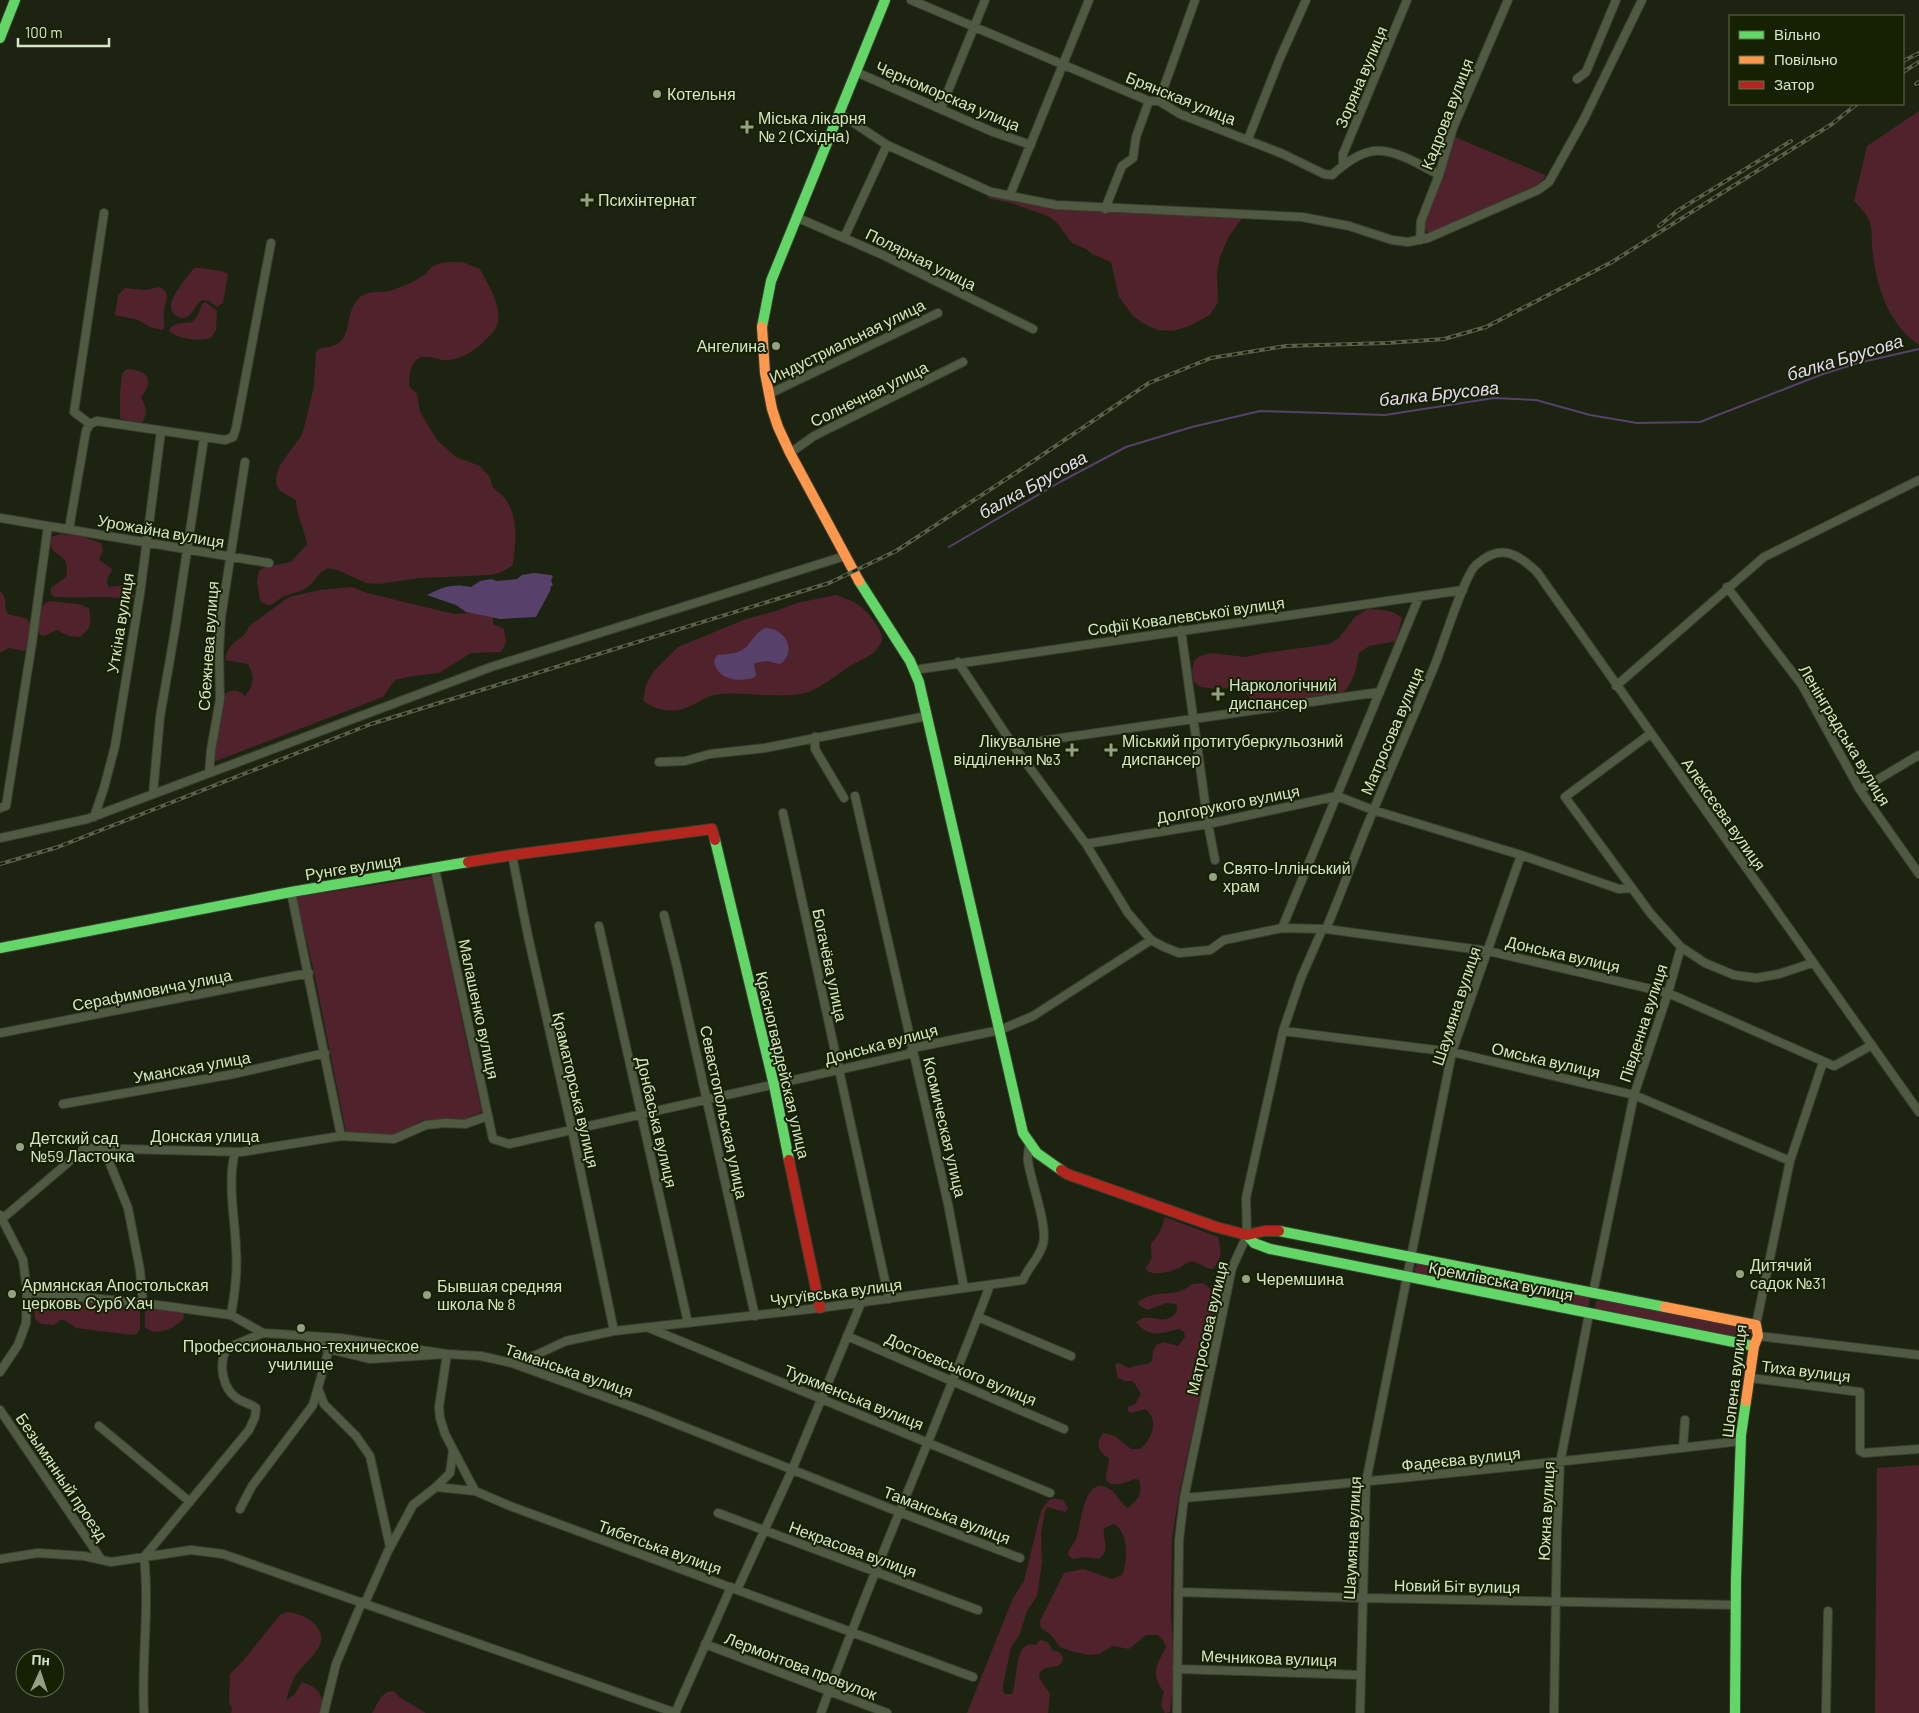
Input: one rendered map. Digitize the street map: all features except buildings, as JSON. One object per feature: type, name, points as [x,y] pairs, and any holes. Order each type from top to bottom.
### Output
[{"type":"street","points":[[0,38],[15,0]]},
{"type":"street","points":[[885,0],[771,281],[762,323],[765,373],[778,427],[790,453],[845,556],[914,670],[919,682],[1000,1030]]},
{"type":"street","name":"Брянская улица","points":[[911,0],[1149,101],[1159,101],[1180,114],[1248,139],[1324,174],[1332,174],[1343,165],[1369,151],[1390,152],[1439,175]]},
{"type":"street","points":[[941,108],[985,0]]},
{"type":"street","points":[[1010,195],[1089,0]]},
{"type":"street","points":[[1159,101],[1195,0]]},
{"type":"street","points":[[1248,139],[1280,58],[1306,0]]},
{"type":"street","name":"Зоряна вулиця","points":[[1343,165],[1343,154],[1407,0]]},
{"type":"street","name":"Кадрова вулиця","points":[[1420,240],[1421,221],[1439,175],[1453,128],[1508,0]]},
{"type":"street","points":[[1577,79],[1586,72],[1616,0]]},
{"type":"street","points":[[840,113],[887,145],[991,192],[1056,205],[1105,209],[1268,214],[1302,217],[1350,226],[1392,240],[1408,242],[1428,238],[1538,190],[1549,182],[1584,119],[1642,0]]},
{"type":"street","name":"Черноморская улица","points":[[856,72],[993,132],[1031,145]]},
{"type":"street","points":[[1105,209],[1122,166],[1133,158],[1136,137],[1149,101]]},
{"type":"street","points":[[844,238],[887,145]]},
{"type":"street","points":[[90,424],[74,412],[104,213]]},
{"type":"street","name":"Полярная улица","points":[[796,217],[883,255],[1033,329]]},
{"type":"street","points":[[69,529],[86,431],[90,424],[97,422],[225,440],[233,437],[271,243]]},
{"type":"street","name":"Индустриальная улица","points":[[769,394],[938,314]]},
{"type":"street","name":"Солнечная улица","points":[[790,453],[814,436],[963,362]]},
{"type":"street","name":"Уткiна вулиця","points":[[94,817],[115,746],[147,543],[161,432]]},
{"type":"street","points":[[153,794],[160,717],[188,550],[204,438]]},
{"type":"street","name":"Сбежнева вулиця","points":[[209,773],[220,699],[220,626],[245,462]]},
{"type":"street","points":[[1616,686],[1727,587],[1764,557],[1919,480]]},
{"type":"street","name":"Урожайна вулиця","points":[[0,518],[269,563]]},
{"type":"street","points":[[0,808],[6,806],[32,643],[48,526]]},
{"type":"street","name":"Алексєєва вулиця","points":[[1494,553],[1511,552],[1537,572],[1919,1112]]},
{"type":"street","name":"Матросова вулиця","points":[[1177,1713],[1179,1540],[1184,1498],[1232,1268],[1247,1235],[1246,1198],[1283,1031],[1301,978],[1324,929],[1428,683],[1462,590],[1474,566],[1494,553]]},
{"type":"street","points":[[0,838],[94,817],[491,667],[845,556]]},
{"type":"street","name":"Ленінградська вулиця","points":[[1727,587],[1802,685],[1860,790],[1919,874]]},
{"type":"street","name":"Софії Ковалевської вулиця","points":[[914,670],[958,662],[1462,590]]},
{"type":"street","name":"Матросова вулиця","points":[[1282,928],[1419,596]]},
{"type":"street","points":[[1181,630],[1192,720],[1215,860]]},
{"type":"street","points":[[958,662],[1013,744],[1086,844],[1128,913],[1151,940]]},
{"type":"street","points":[[1013,744],[1380,692]]},
{"type":"street","points":[[660,762],[685,762],[710,754],[764,748],[927,716]]},
{"type":"street","name":"Південна вулиця","points":[[1593,1293],[1634,1095],[1681,948],[1651,914],[1564,797],[1650,734]]},
{"type":"street","points":[[815,737],[814,749],[844,798]]},
{"type":"street","points":[[1860,790],[1919,755]]},
{"type":"street","name":"Космическая улица","points":[[855,796],[948,1204],[964,1288]]},
{"type":"street","points":[[1337,796],[1373,810],[1521,855],[1619,889],[1632,888]]},
{"type":"street","name":"Долгорукого вулиця","points":[[1086,844],[1208,824],[1337,796]]},
{"type":"street","name":"Богачёва улица","points":[[783,813],[889,1299]]},
{"type":"street","name":"Рунге вулиця","points":[[0,948],[290,892],[435,869],[512,854],[712,829]]},
{"type":"street","name":"Красногвардейская улица","points":[[712,829],[774,1084],[820,1308]]},
{"type":"street","name":"Краматорська вулиця","points":[[512,854],[528,936],[572,1130],[614,1331]]},
{"type":"street","name":"Шаумяна вулиця","points":[[1360,1713],[1366,1482],[1452,1052],[1521,855]]},
{"type":"street","name":"Малашенко вулиця","points":[[435,869],[493,1139],[509,1144]]},
{"type":"street","points":[[290,892],[342,1136]]},
{"type":"street","name":"Севастопольская улица","points":[[664,915],[755,1316]]},
{"type":"street","name":"Донбаська вулиця","points":[[599,926],[688,1323]]},
{"type":"street","name":"Донська вулиця","points":[[509,1144],[908,1054],[913,1048],[1000,1030],[1033,1016],[1151,940],[1179,953],[1210,950],[1224,940],[1282,928],[1324,929],[1488,951],[1668,993],[1823,1062]]},
{"type":"street","points":[[1681,948],[1705,963],[1734,975],[1756,978],[1779,974],[1812,963]]},
{"type":"street","name":"Серафимовича улица","points":[[0,1033],[308,973]]},
{"type":"street","name":"Кремлівська вулиця","points":[[1000,1030],[1023,1132],[1037,1153],[1067,1174],[1216,1227],[1247,1235],[1264,1231],[1283,1231],[1756,1325]]},
{"type":"street","name":"Омська вулиця","points":[[1283,1031],[1452,1052],[1634,1095],[1790,1161]]},
{"type":"street","points":[[1823,1062],[1834,1066],[1872,1045]]},
{"type":"street","name":"Уманская улица","points":[[63,1104],[234,1074],[324,1053]]},
{"type":"street","name":"Шопена вулиця","points":[[1735,1713],[1741,1442],[1754,1346],[1758,1336],[1756,1325],[1790,1161],[1823,1062]]},
{"type":"street","name":"Донская улица","points":[[1,1217],[85,1148],[236,1152],[268,1149],[342,1136],[394,1139],[426,1124],[465,1124],[488,1116]]},
{"type":"street","name":"Чугуївська вулиця","points":[[512,1363],[536,1355],[566,1341],[614,1331],[861,1303],[1022,1280],[1027,1271],[1037,1261],[1044,1242],[1043,1227],[1027,1159],[1030,1142]]},
{"type":"street","points":[[104,1149],[128,1208],[140,1270],[143,1303]]},
{"type":"street","points":[[231,1315],[237,1283],[237,1252],[231,1168],[236,1152]]},
{"type":"street","points":[[0,1372],[18,1346],[26,1323],[27,1292],[23,1260],[1,1217]]},
{"type":"street","name":"Кремлівська вулиця","points":[[1247,1235],[1254,1242],[1262,1246],[1408,1278],[1754,1346]]},
{"type":"street","points":[[820,1713],[850,1632],[928,1443],[990,1285]]},
{"type":"street","name":"Таманська вулиця","points":[[27,1292],[143,1303],[231,1315],[263,1333],[340,1338],[447,1354],[480,1356],[512,1363],[644,1411],[1020,1558]]},
{"type":"street","points":[[0,1559],[38,1553],[84,1556],[111,1562],[191,1550],[223,1554],[675,1713],[705,1644],[765,1531],[861,1303]]},
{"type":"street","name":"Южна вулиця","points":[[1554,1713],[1560,1463],[1589,1314]]},
{"type":"street","points":[[978,1317],[1071,1356]]},
{"type":"street","name":"Туркменська вулиця","points":[[648,1328],[1050,1492]]},
{"type":"street","points":[[144,1713],[142,1673],[146,1576],[144,1557],[250,1430],[256,1408],[252,1404],[239,1400],[226,1386],[222,1372],[224,1354],[226,1348],[263,1333]]},
{"type":"street","points":[[305,1336],[329,1349],[370,1359],[447,1354],[440,1418],[445,1434],[475,1491]]},
{"type":"street","name":"Достоєвського вулиця","points":[[847,1336],[1064,1429]]},
{"type":"street","points":[[1758,1336],[1919,1355]]},
{"type":"street","points":[[240,1509],[252,1486],[313,1405],[329,1349]]},
{"type":"street","name":"Тиха вулиця","points":[[1750,1378],[1860,1392],[1860,1450],[1864,1453],[1919,1449]]},
{"type":"street","points":[[318,1388],[324,1404],[356,1436],[370,1456],[390,1547]]},
{"type":"street","name":"Безымянный проезд","points":[[0,1410],[101,1559]]},
{"type":"street","points":[[1683,1448],[1686,1420]]},
{"type":"street","points":[[99,1426],[190,1502]]},
{"type":"street","name":"Фадеєва вулиця","points":[[1184,1498],[1560,1463],[1741,1442]]},
{"type":"street","points":[[324,1713],[336,1664],[390,1547],[413,1505],[450,1473],[453,1449]]},
{"type":"street","name":"Тибетська вулиця","points":[[436,1487],[475,1491],[510,1506],[972,1677]]},
{"type":"street","name":"Некрасова вулиця","points":[[718,1513],[978,1610]]},
{"type":"street","name":"Новий Біт вулиця","points":[[1178,1592],[1362,1598],[1736,1604]]},
{"type":"street","points":[[1826,1713],[1828,1611]]},
{"type":"street","name":"Лермонтова провулок","points":[[705,1644],[888,1713]]},
{"type":"street","name":"Мечникова вулиця","points":[[1177,1669],[1360,1675]]},
{"type":"shaded area","points":[[1919,111],[1919,345],[1900,327],[1886,305],[1877,279],[1871,226],[1866,215],[1854,201],[1867,146]]},
{"type":"shaded area","points":[[1455,137],[1545,175],[1545,177],[1537,185],[1428,233],[1423,227],[1423,220]]},
{"type":"shaded area","points":[[988,195],[1054,208],[1075,210],[1244,216],[1229,236],[1220,257],[1217,272],[1218,302],[1210,315],[1189,326],[1173,331],[1157,330],[1133,316],[1119,297],[1111,262],[1072,243],[1057,223],[1048,216],[1011,203],[988,198]]},
{"type":"shaded area","points":[[462,262],[480,269],[491,290],[497,305],[498,321],[496,328],[476,348],[459,358],[446,360],[424,357],[416,360],[411,369],[409,386],[417,394],[420,412],[437,440],[456,457],[480,466],[490,477],[492,486],[506,500],[513,515],[514,523],[513,565],[502,572],[490,575],[420,578],[379,584],[366,583],[340,571],[328,568],[321,572],[303,590],[284,596],[271,605],[260,601],[257,582],[259,571],[265,567],[291,562],[307,544],[296,500],[280,491],[276,484],[276,477],[280,465],[301,436],[304,428],[314,386],[316,352],[321,348],[333,346],[345,336],[354,305],[363,295],[388,291],[409,284],[439,264]]},
{"type":"shaded area","points":[[194,268],[222,271],[228,274],[223,303],[217,307],[209,301],[202,300],[188,316],[178,317],[171,307],[172,300]]},
{"type":"shaded area","points":[[159,287],[167,295],[164,328],[162,330],[150,327],[138,320],[115,315],[118,295],[125,288],[146,290]]},
{"type":"shaded area","points":[[205,302],[217,311],[216,330],[211,338],[190,339],[179,337],[170,332],[170,328],[180,323],[192,322]]},
{"type":"shaded area","points":[[127,369],[140,371],[147,377],[148,386],[141,397],[146,410],[141,424],[120,418],[122,374]]},
{"type":"shaded area","points":[[61,534],[80,536],[101,543],[103,550],[99,560],[111,568],[112,571],[107,581],[109,587],[127,585],[134,598],[54,597],[51,594],[51,588],[66,577],[67,568],[63,557],[52,549],[50,544],[51,537]]},
{"type":"shaded area","points":[[534,573],[551,575],[553,577],[551,580],[553,586],[551,586],[536,617],[500,619],[466,612],[456,605],[427,595],[448,586],[471,587],[480,581],[517,579],[522,575]]},
{"type":"shaded area","points":[[352,587],[367,593],[454,614],[471,613],[493,617],[493,624],[504,629],[506,642],[501,652],[471,653],[439,673],[395,680],[383,697],[216,761],[210,761],[213,737],[225,702],[220,699],[226,693],[232,691],[238,691],[245,696],[252,681],[252,673],[248,664],[225,660],[233,644],[244,635],[249,626],[289,597],[319,590]]},
{"type":"shaded area","points":[[0,591],[4,596],[8,614],[27,619],[32,625],[31,643],[23,651],[9,648],[0,653]]},
{"type":"shaded area","points":[[836,595],[855,603],[865,610],[880,631],[882,640],[877,649],[870,655],[819,687],[801,694],[791,695],[715,695],[681,710],[663,710],[643,700],[646,685],[654,671],[678,647],[746,619],[797,603]]},
{"type":"shaded area","points":[[50,601],[78,604],[89,608],[90,621],[87,630],[80,637],[69,636],[57,630],[44,636],[40,635],[38,628],[41,607]]},
{"type":"shaded area","points":[[1368,609],[1390,611],[1402,618],[1396,641],[1369,646],[1359,653],[1351,683],[1348,688],[1338,695],[1262,706],[1254,703],[1240,686],[1218,689],[1200,687],[1194,682],[1192,671],[1194,661],[1200,656],[1211,653],[1246,657],[1329,644],[1339,638],[1355,617]]},
{"type":"shaded area","points":[[765,628],[778,632],[787,641],[788,653],[785,659],[780,664],[766,661],[755,663],[755,677],[749,679],[736,680],[724,676],[716,667],[714,661],[717,655],[742,650]]},
{"type":"shaded area","points":[[432,876],[482,1112],[465,1119],[424,1120],[393,1135],[346,1132],[314,972],[296,897]]},
{"type":"shaded area","points":[[1165,1217],[1218,1237],[1220,1258],[1213,1269],[1193,1262],[1167,1272],[1155,1273],[1147,1271],[1146,1268],[1152,1257],[1151,1244],[1160,1232]]},
{"type":"shaded area","points":[[1418,1261],[1587,1296],[1590,1300],[1588,1307],[1583,1308],[1419,1275],[1414,1270]]},
{"type":"shaded area","points":[[1203,1283],[1211,1290],[1220,1304],[1179,1494],[1172,1539],[1171,1613],[1174,1656],[1173,1685],[1170,1712],[1165,1713],[1162,1708],[1164,1692],[1157,1680],[1156,1670],[1166,1647],[1158,1635],[1146,1635],[1129,1649],[1113,1646],[1099,1654],[1089,1655],[1060,1647],[1051,1635],[1041,1628],[1040,1621],[1064,1573],[1083,1569],[1112,1579],[1122,1575],[1126,1555],[1125,1540],[1119,1528],[1114,1524],[1104,1528],[1106,1547],[1100,1559],[1085,1557],[1073,1559],[1068,1555],[1077,1535],[1086,1499],[1095,1487],[1102,1486],[1111,1489],[1128,1508],[1137,1499],[1140,1492],[1139,1480],[1136,1479],[1118,1484],[1109,1483],[1106,1475],[1109,1458],[1102,1453],[1098,1444],[1103,1433],[1115,1436],[1131,1449],[1140,1449],[1148,1440],[1153,1429],[1150,1413],[1145,1409],[1131,1413],[1128,1411],[1128,1407],[1135,1404],[1141,1394],[1133,1381],[1125,1381],[1118,1378],[1115,1364],[1119,1363],[1129,1368],[1147,1364],[1152,1361],[1156,1345],[1164,1342],[1178,1346],[1185,1337],[1184,1332],[1179,1329],[1151,1333],[1136,1322],[1147,1317],[1162,1320],[1170,1318],[1176,1312],[1176,1304],[1166,1303],[1147,1310],[1140,1306],[1138,1302],[1149,1296],[1181,1291],[1192,1284]]},
{"type":"shaded area","points":[[39,1296],[139,1306],[140,1329],[137,1334],[132,1335],[76,1328],[64,1320],[60,1320],[54,1325],[41,1324],[35,1319],[35,1304]]},
{"type":"shaded area","points":[[1601,1299],[1751,1329],[1752,1336],[1748,1341],[1598,1311],[1595,1308],[1596,1301]]},
{"type":"shaded area","points":[[149,1307],[183,1312],[184,1318],[171,1328],[154,1332],[145,1327],[145,1313]]},
{"type":"shaded area","points":[[1919,1465],[1919,1713],[1875,1713],[1877,1468]]},
{"type":"shaded area","points":[[1054,1498],[1063,1500],[1068,1508],[1065,1512],[1047,1507],[1045,1511],[1041,1534],[1042,1562],[1037,1596],[1027,1611],[1019,1636],[1011,1647],[1003,1685],[1005,1694],[1012,1694],[1021,1652],[1029,1645],[1036,1645],[1040,1640],[1047,1642],[1052,1650],[1059,1652],[1063,1657],[1062,1662],[1058,1666],[1045,1668],[1040,1672],[1039,1678],[1050,1694],[1048,1713],[967,1713],[1013,1598],[1024,1581],[1041,1511],[1048,1501]]},
{"type":"shaded area","points":[[287,1612],[308,1618],[321,1634],[321,1641],[314,1654],[294,1678],[286,1700],[294,1695],[302,1682],[317,1691],[328,1713],[231,1713],[232,1709],[229,1702],[230,1674],[280,1615]]},
{"type":"shaded area","points":[[394,1691],[399,1697],[426,1713],[372,1713],[381,1697],[387,1692]]},
{"type":"waterway","name":"балка Брусова","points":[[949,547],[1060,482],[1126,447],[1192,427],[1260,411],[1385,415],[1494,398],[1536,400],[1590,415],[1637,423],[1700,422],[1823,374],[1858,363],[1919,349]]},
{"type":"railway","points":[[1904,60],[1919,53]]},
{"type":"railway","points":[[1904,71],[1919,62]]},
{"type":"railway","points":[[0,864],[58,847],[371,724],[829,583],[896,551],[1149,383],[1211,358],[1286,346],[1444,339],[1486,327],[1612,262],[1832,124],[1856,105]]},
{"type":"railway","points":[[1659,226],[1677,211],[1791,141]]},
{"type":"traffic: fast","points":[[0,38],[15,0]]},
{"type":"traffic: fast","points":[[762,327],[771,281],[885,0]]},
{"type":"traffic: fast","points":[[859,581],[910,661],[919,682],[1023,1133],[1037,1153],[1061,1170]]},
{"type":"traffic: fast","points":[[715,840],[774,1085],[789,1160]]},
{"type":"traffic: fast","points":[[0,948],[291,892],[468,862]]},
{"type":"traffic: fast","points":[[1279,1231],[1665,1307]]},
{"type":"traffic: fast","points":[[1247,1235],[1254,1243],[1270,1249],[1754,1346]]},
{"type":"traffic: fast","points":[[1735,1713],[1736,1579],[1741,1435],[1746,1401]]},
{"type":"traffic: slow","points":[[762,327],[765,373],[772,409],[778,427],[859,581]]},
{"type":"traffic: slow","points":[[1665,1307],[1756,1325],[1758,1336],[1754,1346],[1746,1401]]},
{"type":"traffic: jam","points":[[468,862],[712,829],[715,840]]},
{"type":"traffic: jam","points":[[789,1160],[820,1308]]},
{"type":"traffic: jam","points":[[1061,1170],[1067,1174],[1216,1227],[1247,1235],[1264,1231],[1279,1231]]},
{"type":"place","name":"Котельня","points":[[657,94]]},
{"type":"place","name":"Міська лікарня № 2 (Східна)","points":[[747,127]]},
{"type":"place","name":"Психінтернат","points":[[587,200]]},
{"type":"place","name":"Ангелина","points":[[776,346]]},
{"type":"place","name":"Наркологічний диспансер","points":[[1218,694]]},
{"type":"place","name":"Лікувальне відділення №3","points":[[1072,750]]},
{"type":"place","name":"Міський протитуберкульозний диспансер","points":[[1111,750]]},
{"type":"place","name":"Свято-Іллінський храм","points":[[1213,877]]},
{"type":"place","name":"Детский сад №59 Ласточка","points":[[20,1147]]},
{"type":"place","name":"Дитячий садок №31","points":[[1740,1274]]},
{"type":"place","name":"Черемшина","points":[[1246,1279]]},
{"type":"place","name":"Армянская Апостольская церковь Сурб Хач","points":[[12,1294]]},
{"type":"place","name":"Бывшая средняя школа № 8","points":[[427,1295]]},
{"type":"place","name":"Профессионально-техническое училище","points":[[301,1328]]}]
